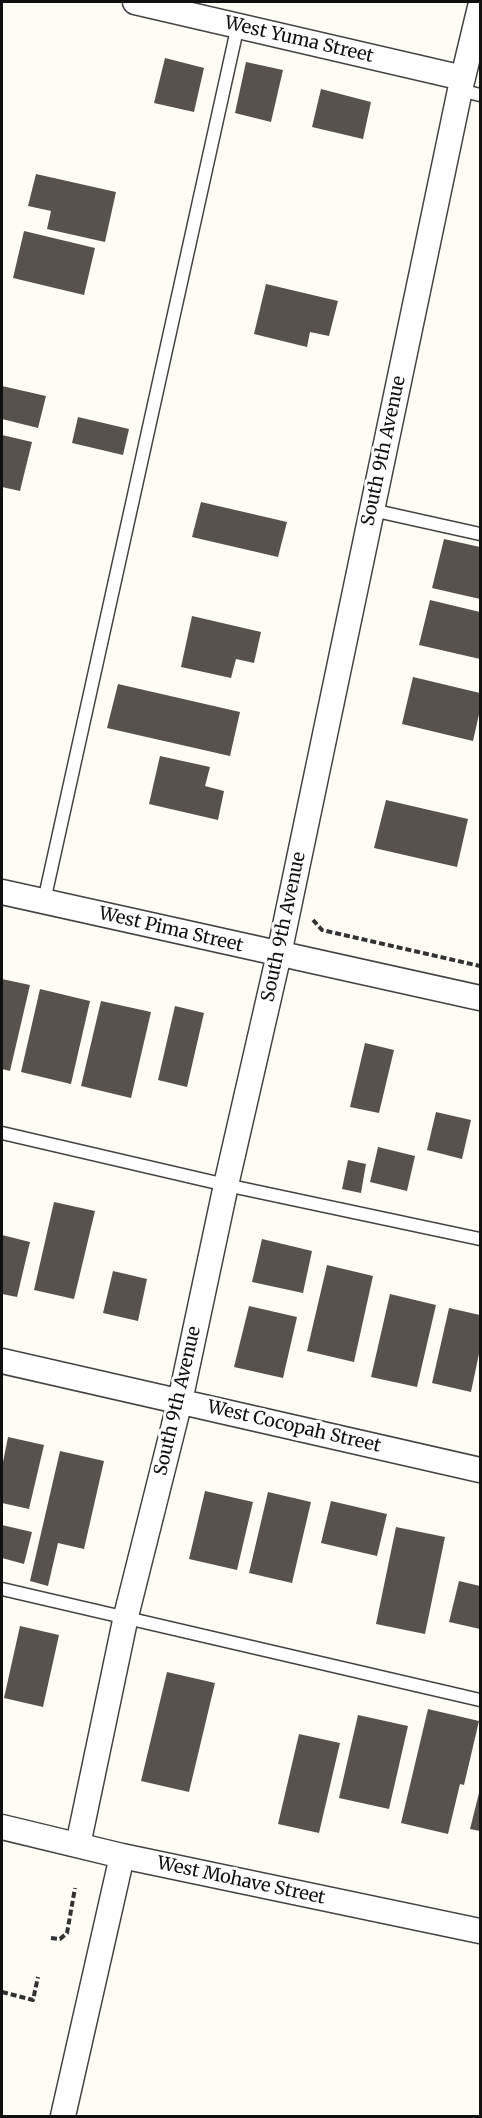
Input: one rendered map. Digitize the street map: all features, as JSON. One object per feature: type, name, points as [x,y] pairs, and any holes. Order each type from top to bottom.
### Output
[{"type":"street","name":"West Yuma Street","points":[[135,2],[238,25],[468,88]]},
{"type":"street","name":"South 9th Avenue","points":[[78,1845],[126,1616],[180,1401],[279,954],[372,510],[468,88],[480,7]]},
{"type":"street","name":"West Pima Street","points":[[2,892],[480,998]]},
{"type":"street","name":"West Cocopah Street","points":[[2,1361],[480,1470]]},
{"type":"street","name":"West Mohave Street","points":[[2,1827],[122,1856],[480,1931]]},
{"type":"street","points":[[63,2116],[122,1856]]},
{"type":"lane","points":[[44,902],[238,25]]},
{"type":"lane","points":[[372,510],[480,534]]},
{"type":"lane","points":[[2,1133],[226,1185],[480,1239]]},
{"type":"lane","points":[[2,1589],[480,1700]]},
{"type":"path","points":[[312,920],[322,930],[480,966]]},
{"type":"path","points":[[51,1938],[60,1939],[67,1933],[75,1888]]},
{"type":"path","points":[[2,1992],[33,2000],[38,1977]]},
{"type":"building","points":[[165,58],[204,68],[194,112],[154,103]]},
{"type":"building","points":[[246,62],[283,70],[271,122],[235,113]]},
{"type":"building","points":[[321,89],[371,102],[363,139],[312,127]]},
{"type":"building","points":[[36,174],[116,192],[105,242],[47,229],[51,211],[28,206]]},
{"type":"building","points":[[24,231],[95,248],[84,295],[13,278]]},
{"type":"building","points":[[266,284],[338,301],[329,336],[310,332],[307,347],[254,334]]},
{"type":"building","points":[[2,386],[46,396],[38,428],[2,419]]},
{"type":"building","points":[[78,417],[129,429],[123,455],[72,443]]},
{"type":"building","points":[[2,435],[32,442],[20,491],[2,487]]},
{"type":"building","points":[[201,502],[287,522],[278,557],[192,537]]},
{"type":"building","points":[[444,539],[480,547],[480,599],[432,588]]},
{"type":"building","points":[[430,600],[480,612],[480,659],[419,645]]},
{"type":"building","points":[[192,616],[261,632],[254,663],[236,659],[231,678],[181,667]]},
{"type":"building","points":[[413,677],[480,693],[480,710],[473,741],[402,724]]},
{"type":"building","points":[[118,684],[240,712],[230,756],[107,728]]},
{"type":"building","points":[[160,756],[210,767],[205,786],[224,791],[218,820],[149,804]]},
{"type":"building","points":[[386,800],[468,819],[457,867],[374,848]]},
{"type":"building","points":[[2,979],[30,985],[10,1071],[2,1069]]},
{"type":"building","points":[[40,989],[90,1001],[71,1084],[21,1072]]},
{"type":"building","points":[[101,1001],[151,1012],[131,1098],[81,1086]]},
{"type":"building","points":[[175,1006],[204,1013],[187,1087],[158,1080]]},
{"type":"building","points":[[365,1043],[394,1050],[379,1113],[350,1107]]},
{"type":"building","points":[[436,1112],[471,1120],[462,1159],[427,1150]]},
{"type":"building","points":[[378,1147],[415,1156],[407,1191],[370,1182]]},
{"type":"building","points":[[348,1160],[366,1164],[361,1193],[342,1189]]},
{"type":"building","points":[[54,1202],[95,1211],[74,1299],[34,1290]]},
{"type":"building","points":[[2,1235],[30,1242],[17,1297],[2,1294]]},
{"type":"building","points":[[262,1239],[312,1251],[303,1293],[252,1282]]},
{"type":"building","points":[[327,1265],[373,1276],[354,1362],[307,1351]]},
{"type":"building","points":[[113,1271],[147,1279],[138,1321],[103,1313]]},
{"type":"building","points":[[390,1294],[436,1305],[417,1387],[371,1377]]},
{"type":"building","points":[[249,1306],[297,1317],[283,1378],[234,1367]]},
{"type":"building","points":[[449,1308],[480,1315],[480,1349],[471,1392],[432,1383]]},
{"type":"building","points":[[8,1437],[44,1445],[29,1509],[2,1503],[2,1467]]},
{"type":"building","points":[[60,1451],[104,1461],[84,1549],[58,1543],[48,1586],[30,1581]]},
{"type":"building","points":[[205,1491],[253,1502],[237,1570],[189,1559]]},
{"type":"building","points":[[268,1492],[311,1502],[292,1583],[249,1573]]},
{"type":"building","points":[[331,1501],[387,1514],[377,1556],[321,1543]]},
{"type":"building","points":[[2,1525],[32,1532],[24,1564],[2,1558]]},
{"type":"building","points":[[396,1527],[445,1537],[425,1634],[376,1624]]},
{"type":"building","points":[[459,1581],[480,1586],[480,1629],[449,1622]]},
{"type":"building","points":[[20,1626],[59,1635],[43,1707],[4,1698]]},
{"type":"building","points":[[167,1672],[215,1683],[189,1792],[141,1781]]},
{"type":"building","points":[[428,1709],[479,1721],[464,1785],[460,1784],[448,1834],[401,1823]]},
{"type":"building","points":[[358,1715],[408,1726],[389,1809],[339,1798]]},
{"type":"building","points":[[299,1734],[340,1743],[319,1833],[278,1824]]},
{"type":"building","points":[[480,1789],[480,1831],[470,1829]]}]
